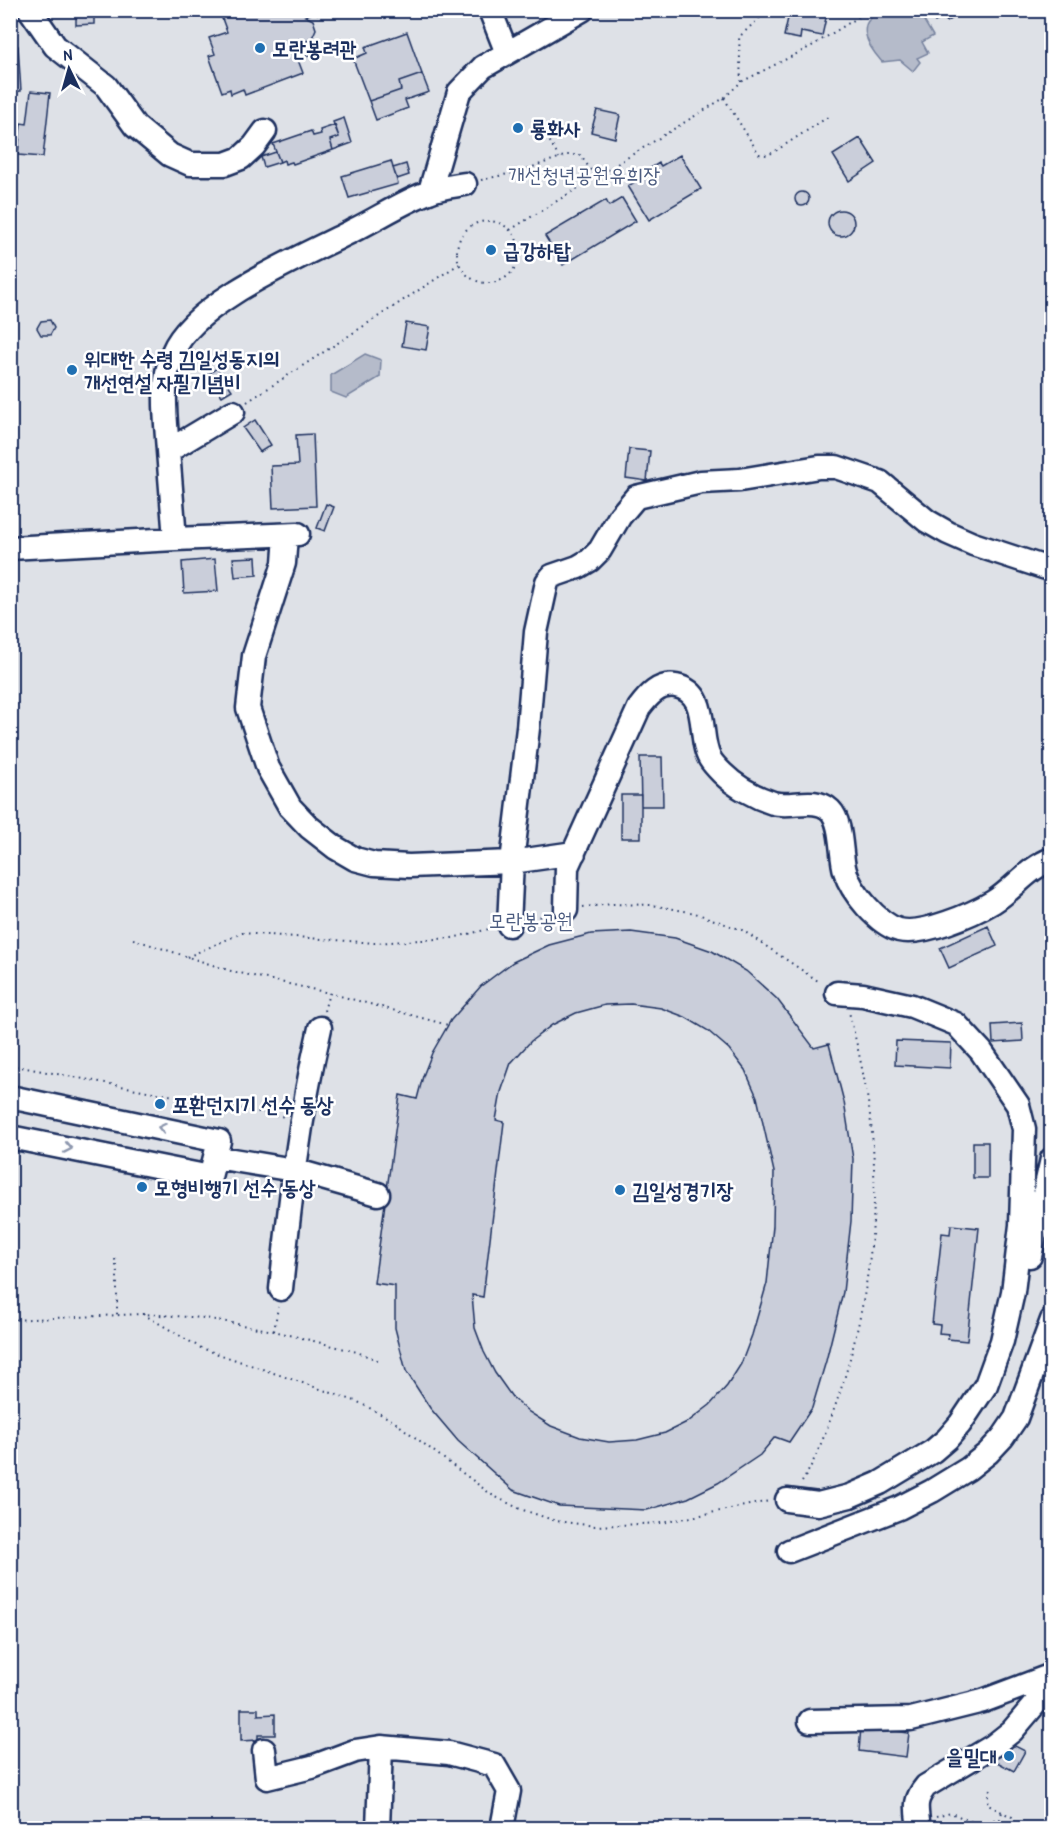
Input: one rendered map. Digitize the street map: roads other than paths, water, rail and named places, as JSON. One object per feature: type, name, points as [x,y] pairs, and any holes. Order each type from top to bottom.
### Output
[{"type":"lane","points":[[30,10],[55,46],[106,86],[135,126],[170,155],[190,164],[225,164],[241,158],[265,131]]},
{"type":"lane","points":[[490,10],[507,53]]},
{"type":"lane","points":[[430,191],[459,92],[483,67],[582,10]]},
{"type":"lane","points":[[175,540],[165,402],[166,376],[173,351],[191,326],[216,305],[246,286],[430,191],[465,184]]},
{"type":"lane","points":[[168,452],[232,412]]},
{"type":"lane","points":[[509,925],[512,862],[528,728],[536,632],[547,582],[552,576],[590,560],[600,550],[620,516],[636,497],[701,482],[740,480],[819,467],[836,467],[880,482],[927,521],[948,533],[973,544],[1052,570]]},
{"type":"lane","points":[[10,548],[292,535],[254,656],[248,708],[268,768],[290,807],[309,827],[336,848],[355,859],[374,864],[409,866],[512,862],[574,853]]},
{"type":"lane","points":[[566,909],[567,867],[639,708],[651,693],[665,687],[675,686],[687,690],[696,700],[702,715],[705,745],[710,759],[733,782],[773,803],[791,806],[810,803],[821,805],[831,811],[840,837],[844,871],[850,884],[868,908],[884,922],[899,930],[918,931],[938,927],[993,902],[1032,870],[1052,859]]},
{"type":"lane","points":[[787,1500],[818,1504],[849,1496],[880,1483],[933,1451],[947,1439],[974,1406],[986,1385],[1002,1341],[1013,1293],[1021,1225],[1024,1129],[1018,1105],[981,1051],[956,1024],[912,1006],[863,995],[843,1002]]},
{"type":"lane","points":[[281,1289],[294,1170],[320,1028]]},
{"type":"lane","points":[[10,1097],[219,1140],[210,1177],[10,1137]]},
{"type":"lane","points":[[215,1157],[294,1170],[378,1194]]},
{"type":"lane","points":[[1013,1293],[1029,1263],[1052,1159]]},
{"type":"lane","points":[[789,1551],[908,1504],[968,1469],[988,1453],[1016,1418],[1052,1320]]},
{"type":"lane","points":[[810,1721],[911,1719],[983,1701],[1052,1675]]},
{"type":"lane","points":[[926,1820],[916,1803],[918,1795],[926,1786],[993,1746],[1012,1731],[1052,1684]]},
{"type":"lane","points":[[264,1750],[267,1778],[312,1767],[355,1751],[381,1747],[449,1753],[494,1765],[509,1791],[502,1828]]},
{"type":"lane","points":[[378,1828],[381,1747]]},
{"type":"water","points":[[885,11],[907,11],[920,14],[933,36],[922,42],[928,53],[917,58],[920,62],[913,71],[900,60],[882,62],[867,40],[866,26],[869,20]]},
{"type":"water","points":[[365,354],[381,360],[380,377],[346,398],[331,392],[331,375]]},
{"type":"place","name":"모란봉려관","points":[[260,48]]},
{"type":"place","name":"룡화사","points":[[518,128]]},
{"type":"place","name":"급강하탑","points":[[491,250]]},
{"type":"place","name":"위대한 수령 김일성동지의 개선연설 자필기념비","points":[[72,370]]},
{"type":"place","name":"포환던지기 선수 동상","points":[[160,1104]]},
{"type":"place","name":"모형비행기 선수 동상","points":[[142,1187]]},
{"type":"place","name":"김일성경기장","points":[[620,1190]]},
{"type":"place","name":"을밀대","points":[[1009,1756]]},
{"type":"park label","name":"개선청년공원유희장","points":[[584,174]]},
{"type":"park label","name":"모란봉공원","points":[[531,920]]}]
